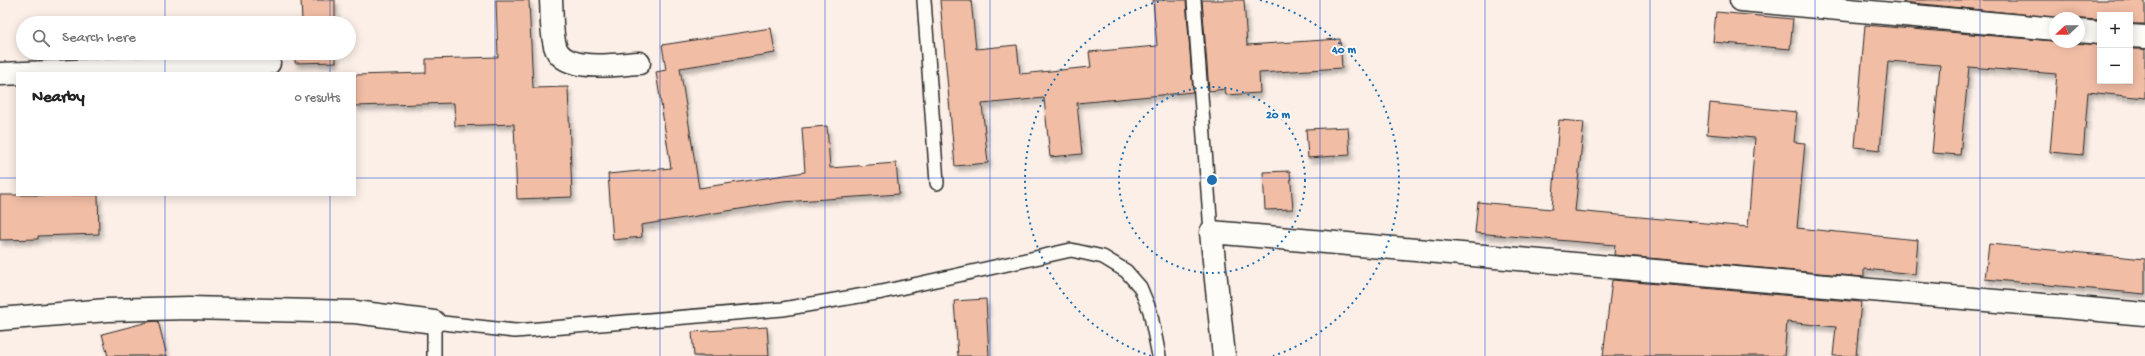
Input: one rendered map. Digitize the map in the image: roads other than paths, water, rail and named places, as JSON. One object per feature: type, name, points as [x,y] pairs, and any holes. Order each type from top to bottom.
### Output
[{"type":"street","points":[[551,0],[555,47],[567,61],[583,66],[639,64]]},
{"type":"street","points":[[1741,0],[2049,28]]},
{"type":"street","points":[[2085,32],[2097,33]]},
{"type":"street","points":[[2133,36],[2145,37]]},
{"type":"street","points":[[54,72],[269,64]]},
{"type":"street","points":[[0,74],[16,73]]},
{"type":"street","points":[[1224,356],[1211,232],[2145,314]]},
{"type":"street","points":[[0,319],[107,310],[189,308],[355,312],[434,322]]},
{"type":"lane","points":[[924,0],[937,183]]},
{"type":"lane","points":[[1194,0],[1211,232]]},
{"type":"lane","points":[[434,356],[434,322],[515,331],[783,309],[882,292],[1070,250],[1103,257],[1126,271],[1140,287],[1150,311],[1158,356]]}]
